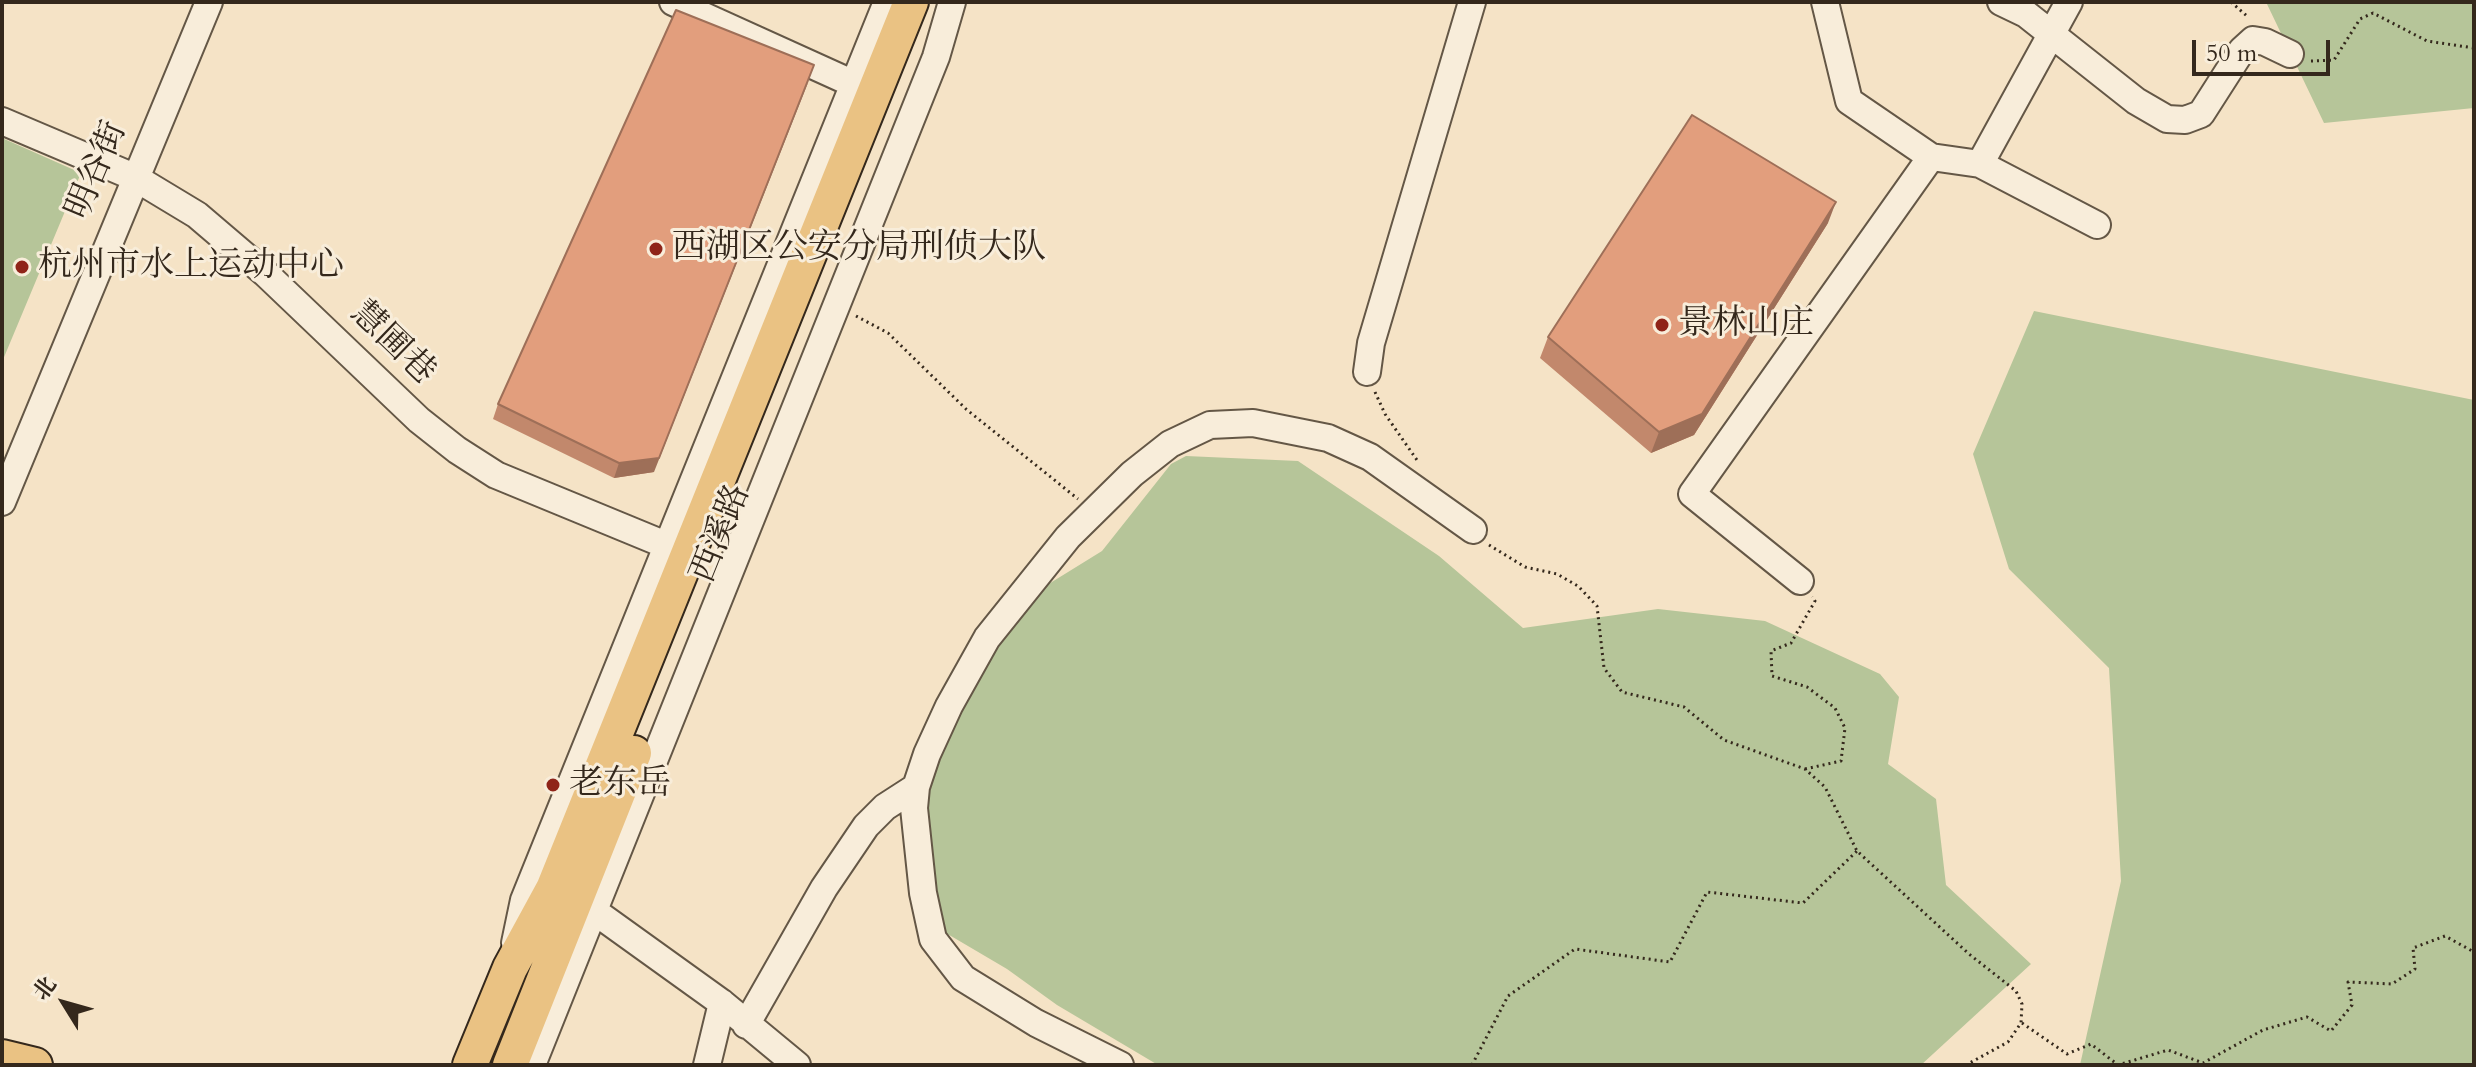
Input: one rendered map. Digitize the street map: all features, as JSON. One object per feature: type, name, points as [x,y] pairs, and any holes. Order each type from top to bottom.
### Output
[{"type":"main road","name":"西溪路","points":[[470,1065],[510,968],[553,889],[911,2]]},
{"type":"main road","name":"西溪路","points":[[510,1065],[934,2]]},
{"type":"main road","points":[[2,1057],[35,1065]]},
{"type":"street","name":"明谷街","points":[[2,502],[209,2]]},
{"type":"street","points":[[673,2],[854,84]]},
{"type":"street","name":"西溪路","points":[[510,968],[524,900],[887,2]]},
{"type":"street","name":"西溪路","points":[[532,1065],[936,57],[952,2]]},
{"type":"street","points":[[1367,372],[1371,343],[1472,2]]},
{"type":"street","points":[[1825,2],[1849,101],[1931,157],[1980,164],[2097,225]]},
{"type":"street","points":[[2001,2],[2026,14],[2136,101],[2167,119],[2185,120],[2201,114],[2242,50],[2253,40],[2290,54]]},
{"type":"street","points":[[1980,164],[2069,2]]},
{"type":"street","name":"慧圃巷","points":[[2,121],[134,177],[197,215],[265,273],[419,420],[496,475],[666,545]]},
{"type":"street","points":[[1800,581],[1692,494],[1931,157]]},
{"type":"street","points":[[1120,1065],[991,997],[963,978],[933,939],[923,893],[914,808],[916,787],[949,706],[987,638],[1031,581],[1093,511],[1170,444],[1210,425],[1253,423],[1328,438],[1370,457],[1473,530]]},
{"type":"street","points":[[746,1025],[824,888],[866,826],[885,807],[916,787]]},
{"type":"street","points":[[594,911],[722,1003],[797,1065]]},
{"type":"street","points":[[707,1065],[722,1003]]},
{"type":"path","points":[[2290,54],[2313,62],[2334,60],[2360,19],[2373,13],[2427,41],[2474,48]]},
{"type":"path","points":[[836,306],[888,333],[966,409],[1093,511]]},
{"type":"path","points":[[1367,372],[1385,414],[1424,470]]},
{"type":"path","points":[[1473,530],[1500,554],[1525,567],[1557,574],[1578,586],[1597,606],[1604,668],[1622,692],[1684,707],[1724,740],[1805,769],[1825,787],[1857,851],[1969,954],[2016,991],[2022,1004],[2021,1023],[2008,1042],[1966,1065]]},
{"type":"path","points":[[1800,581],[1815,601],[1791,643],[1771,651],[1772,676],[1807,687],[1835,708],[1845,728],[1841,761],[1805,769]]},
{"type":"path","points":[[1472,1065],[1508,996],[1575,949],[1670,962],[1707,892],[1803,903],[1857,851]]},
{"type":"path","points":[[2021,1023],[2067,1054],[2091,1044],[2118,1065],[2168,1050],[2203,1063],[2263,1030],[2307,1017],[2331,1031],[2352,1005],[2348,982],[2392,984],[2415,969],[2413,948],[2445,936],[2474,952]]},
{"type":"green space","points":[[2266,2],[2474,2],[2474,108],[2324,123]]},
{"type":"green space","name":"杭州市水上运动中心","points":[[2,138],[81,173],[2,362]]},
{"type":"green space","points":[[2034,311],[2474,400],[2474,1065],[2080,1065],[2121,881],[2109,668],[2009,569],[1973,454]]},
{"type":"green space","points":[[1186,456],[1298,461],[1439,556],[1523,628],[1658,609],[1765,621],[1880,674],[1899,697],[1888,764],[1936,799],[1946,885],[2031,964],[1921,1065],[1158,1065],[1057,1005],[1007,969],[934,926],[922,807],[974,672],[1026,598],[1102,551],[1171,464]]},
{"type":"building","name":"西湖区公安分局刑侦大队","points":[[676,10],[814,65],[659,458],[619,463],[498,404]]},
{"type":"building","name":"景林山庄","points":[[1692,115],[1836,202],[1702,414],[1659,432],[1548,337]]},
{"type":"place","name":"西湖区公安分局刑侦大队","points":[[656,249]]},
{"type":"place","name":"杭州市水上运动中心","points":[[22,267]]},
{"type":"place","name":"景林山庄","points":[[1662,325]]},
{"type":"place","name":"老东岳","points":[[553,785]]}]
